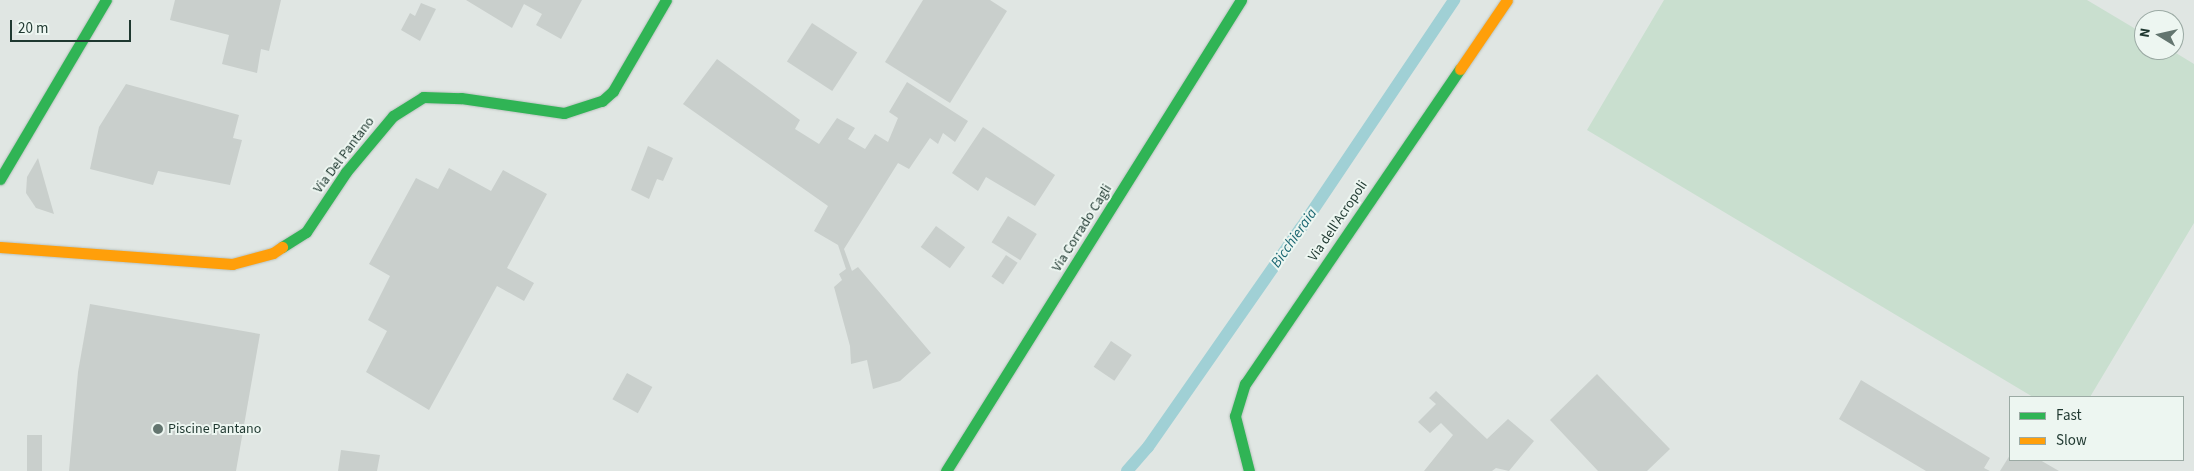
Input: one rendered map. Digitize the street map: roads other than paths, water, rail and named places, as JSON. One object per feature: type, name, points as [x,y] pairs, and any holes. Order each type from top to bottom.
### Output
[{"type":"street","points":[[0,180],[106,0]]},
{"type":"street","name":"Via Del Pantano","points":[[0,247],[232,264],[273,253],[306,232],[346,172],[393,116],[423,97],[461,98],[564,113],[602,101],[613,91],[666,0]]},
{"type":"street","name":"Via Corrado Cagli","points":[[946,471],[1241,0]]},
{"type":"street","name":"Via dell'Acropoli","points":[[1248,471],[1235,416],[1245,384],[1507,0]]},
{"type":"waterway","name":"Bicchieraia","points":[[1127,471],[1148,447],[1301,228],[1454,0]]},
{"type":"place","name":"Piscine Pantano","points":[[158,429]]}]
